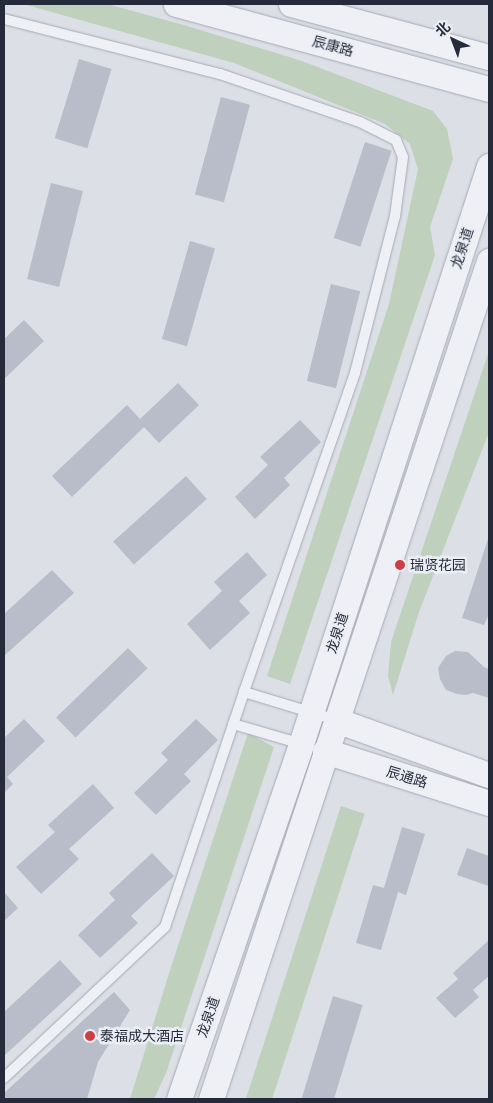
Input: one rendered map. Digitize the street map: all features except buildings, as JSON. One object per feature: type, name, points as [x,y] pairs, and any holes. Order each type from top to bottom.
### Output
[{"type":"street","name":"辰康路","points":[[176,4],[489,89]]},
{"type":"street","points":[[291,4],[489,57]]},
{"type":"street","name":"龙泉道","points":[[211,1099],[313,748],[310,713],[489,166]]},
{"type":"street","name":"龙泉道","points":[[179,1099],[313,748],[336,720],[489,261]]},
{"type":"street","name":"辰通路","points":[[336,720],[489,775]]},
{"type":"street","name":"辰通路","points":[[313,748],[489,802]]},
{"type":"lane","points":[[4,19],[220,74],[332,112],[360,122],[396,140],[403,158],[395,216],[355,373],[233,724],[165,927],[4,1078]]},
{"type":"lane","points":[[244,692],[336,720]]},
{"type":"lane","points":[[233,724],[313,748]]},
{"type":"green space","points":[[23,4],[107,4],[184,25],[299,60],[433,111],[447,129],[453,159],[430,227],[435,255],[290,684],[267,676],[389,304],[418,169],[410,144],[385,124],[234,63]]},
{"type":"green space","points":[[489,351],[489,432],[419,612],[393,695],[388,676],[391,642]]},
{"type":"green space","points":[[248,733],[274,747],[166,1073],[154,1099],[130,1099],[171,967]]},
{"type":"green space","points":[[341,806],[365,814],[272,1099],[246,1099]]},
{"type":"place","name":"瑞贤花园","points":[[400,565]]},
{"type":"place","name":"泰福成大酒店","points":[[90,1036]]}]
